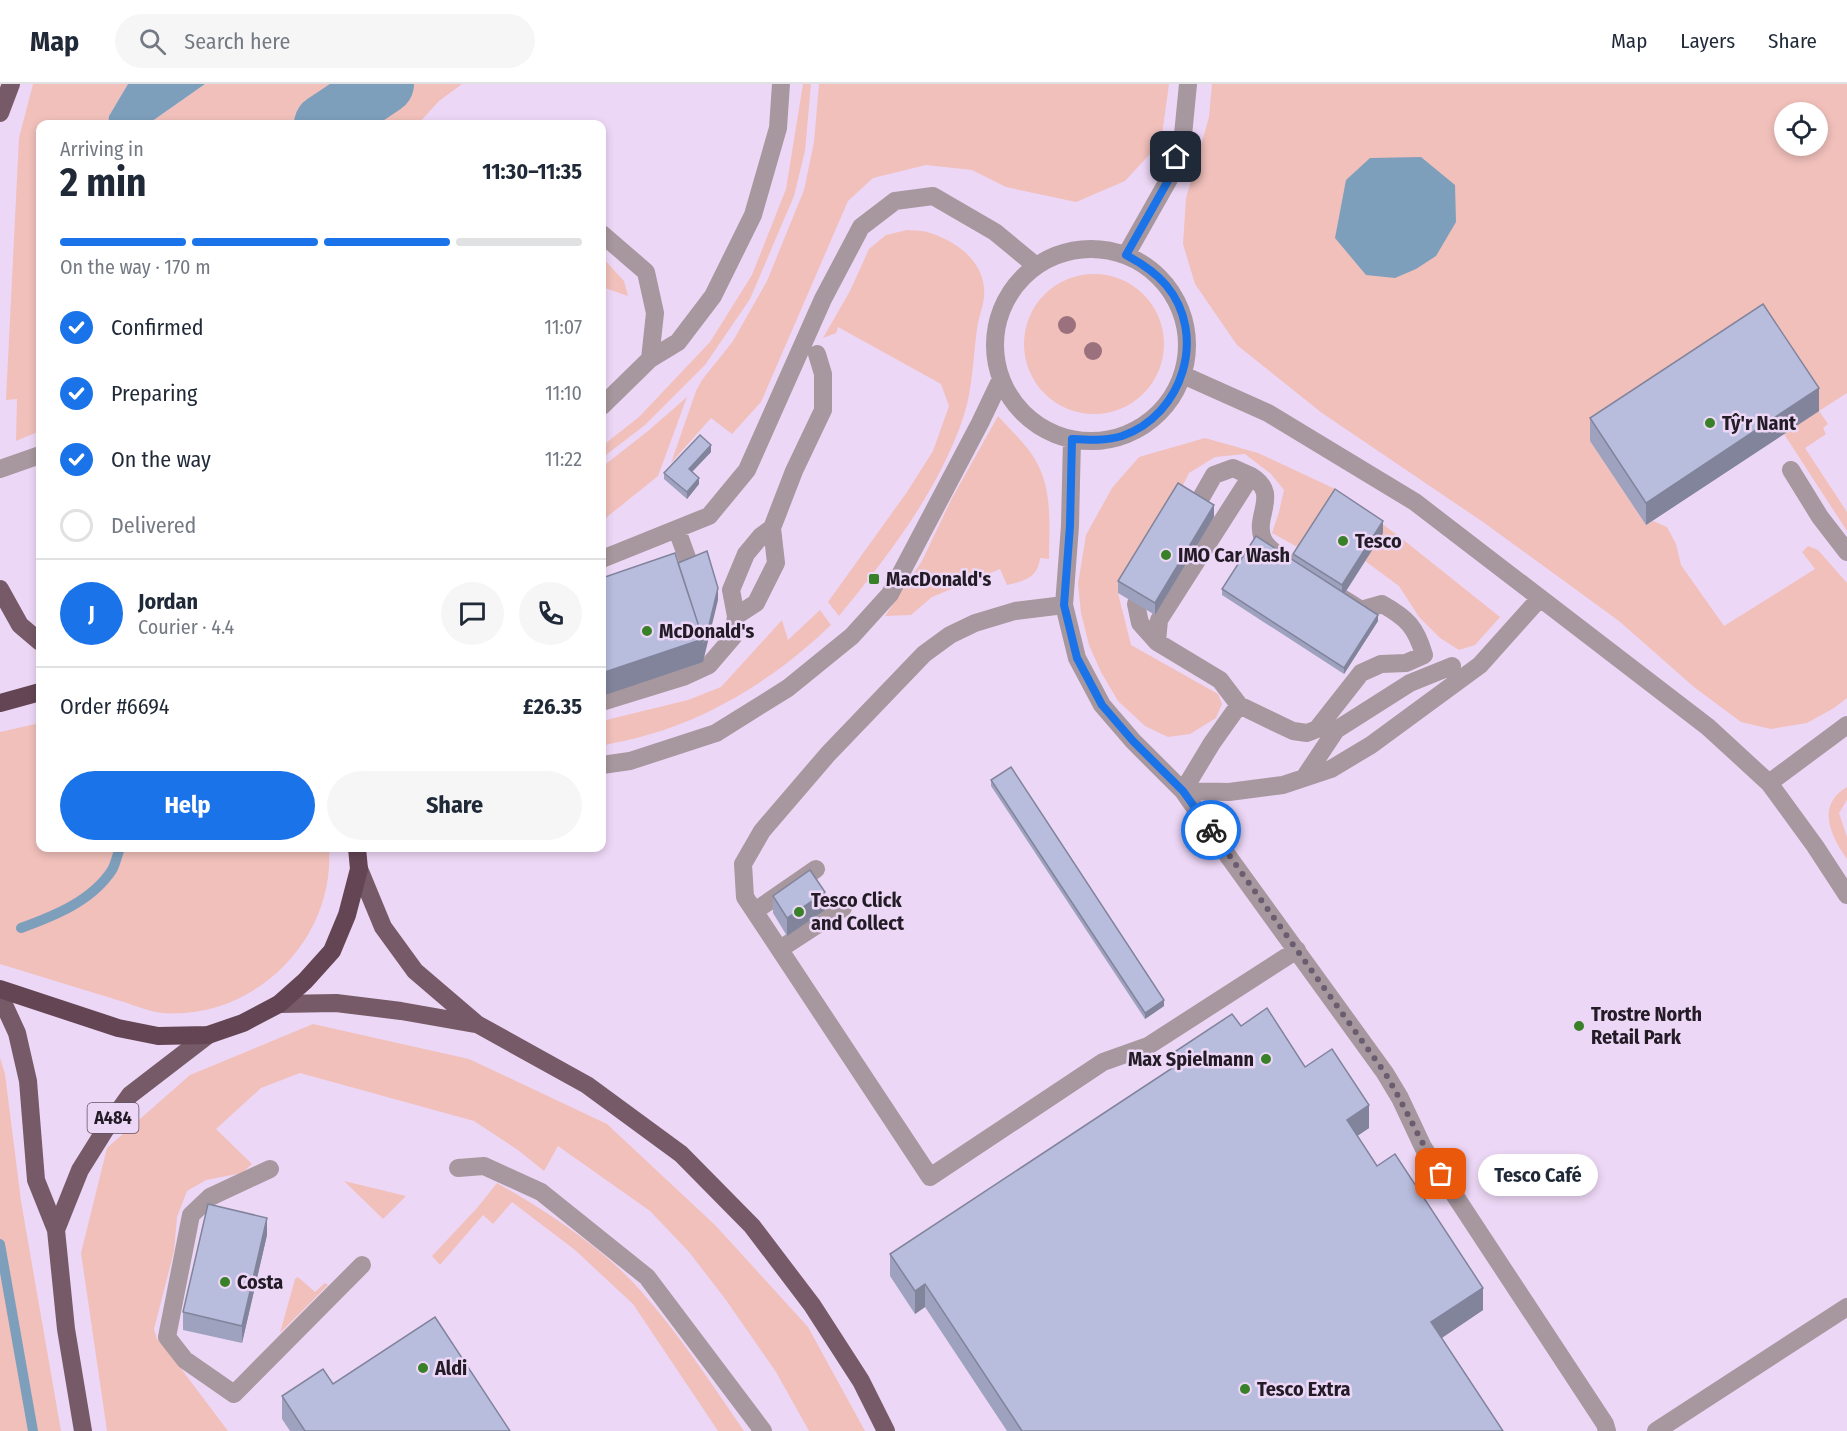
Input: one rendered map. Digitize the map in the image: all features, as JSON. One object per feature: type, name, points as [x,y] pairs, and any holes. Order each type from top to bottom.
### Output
[{"type":"highway","points":[[0,703],[36,693]]},
{"type":"highway","points":[[0,989],[118,1028],[158,1036],[208,1035],[243,1023],[279,1004],[305,981],[332,951],[347,915],[359,869],[357,852]]},
{"type":"main road","points":[[0,113],[11,84]]},
{"type":"main road","points":[[0,589],[21,625],[36,638]]},
{"type":"main road","points":[[359,869],[383,927],[414,971],[477,1024],[587,1085],[681,1154],[752,1226],[812,1305],[861,1381],[886,1431]]},
{"type":"main road","name":"A484","points":[[0,996],[17,1033],[28,1081],[36,1180],[56,1230],[66,1329],[83,1431]]},
{"type":"main road","points":[[279,1004],[336,1003],[477,1024]]},
{"type":"main road","name":"A484","points":[[56,1230],[80,1170],[130,1095],[208,1035]]},
{"type":"street","points":[[606,402],[650,359],[678,342],[713,296],[753,215],[778,128],[781,84]]},
{"type":"street","points":[[1126,255],[1169,179],[1183,135],[1188,84]]},
{"type":"street","points":[[606,557],[709,516],[747,470],[816,353],[823,299],[861,227],[895,201],[933,196],[995,232],[1035,265]]},
{"type":"street","points":[[606,237],[646,272],[655,313],[650,359]]},
{"type":"street","points":[[1095,248],[1126,255],[1149,267],[1167,286],[1180,309],[1186,328],[1187,348],[1183,375],[1176,391],[1165,406],[1145,424],[1122,436],[1098,441],[1072,439],[1036,424],[1009,396],[1001,379],[994,348],[999,316],[1012,288],[1035,265],[1064,252],[1095,248]]},
{"type":"street","points":[[736,616],[756,603],[776,563],[772,528],[794,471],[823,410],[823,374],[816,353]]},
{"type":"street","points":[[1183,375],[1268,413],[1415,502],[1708,727],[1769,783],[1847,895]]},
{"type":"street","points":[[606,764],[630,761],[716,733],[788,687],[852,636],[890,594],[1001,379]]},
{"type":"street","points":[[1072,439],[1070,526],[1064,605],[1077,658],[1102,705],[1133,741],[1183,791],[1385,1073],[1400,1098],[1423,1147],[1605,1424],[1607,1431]]},
{"type":"street","points":[[0,469],[36,456]]},
{"type":"street","points":[[1178,536],[1214,475],[1233,468],[1251,476],[1259,481],[1265,493],[1266,507],[1260,525],[1263,540],[1276,555],[1361,610],[1382,604],[1399,613],[1418,634],[1424,655]]},
{"type":"street","points":[[1791,470],[1820,517],[1847,552]]},
{"type":"street","points":[[1157,642],[1159,620],[1251,476]]},
{"type":"street","points":[[606,703],[683,676],[709,664],[733,637],[736,616],[731,590],[746,554],[761,536],[772,528]]},
{"type":"street","points":[[677,530],[693,574]]},
{"type":"street","points":[[1160,565],[1136,604],[1140,623],[1157,642],[1220,680],[1239,705],[1293,731],[1307,733],[1317,729],[1361,673],[1381,664],[1406,663],[1424,655],[1452,666]]},
{"type":"street","points":[[1183,791],[1229,792],[1283,785],[1331,769],[1371,745],[1479,665],[1540,598]]},
{"type":"street","points":[[1064,605],[1015,611],[975,623],[950,635],[924,654],[828,754],[762,831],[743,864],[745,897],[930,1177],[1103,1062],[1148,1046],[1297,950]]},
{"type":"street","points":[[606,705],[613,707],[648,699],[714,671],[744,640]]},
{"type":"street","points":[[1304,778],[1336,730],[1410,683],[1452,666],[1479,665]]},
{"type":"street","points":[[1183,791],[1212,743],[1239,705]]},
{"type":"street","points":[[1769,783],[1842,734]]},
{"type":"street","points":[[755,911],[816,869]]},
{"type":"street","points":[[780,949],[843,908]]},
{"type":"street","points":[[458,1168],[484,1166],[542,1192],[646,1277],[763,1431]]},
{"type":"street","points":[[270,1170],[210,1197],[191,1215],[167,1337],[185,1360],[234,1394],[362,1265]]},
{"type":"street","points":[[1656,1431],[1847,1307]]},
{"type":"shaded area","points":[[33,84],[128,84],[108,120],[36,120],[36,433],[16,441],[17,399],[6,400],[19,138]]},
{"type":"shaded area","points":[[205,84],[462,84],[439,101],[422,120],[154,120]]},
{"type":"shaded area","points":[[803,84],[811,84],[805,151],[794,196],[750,299],[705,365],[645,425],[606,455],[606,443],[639,417],[710,342],[752,275],[786,189]]},
{"type":"shaded area","points":[[819,84],[1169,84],[1161,142],[1125,181],[1076,202],[1006,187],[972,170],[926,165],[873,178],[848,201],[761,402],[732,434],[711,418],[671,463],[696,391],[733,341],[767,281],[804,190],[814,142]]},
{"type":"shaded area","points":[[1212,84],[1847,84],[1847,393],[1819,411],[1828,424],[1823,428],[1826,434],[1805,448],[1847,512],[1847,531],[1784,434],[1590,441],[1646,525],[1653,521],[1667,527],[1676,544],[1681,565],[1724,626],[1815,569],[1802,552],[1808,546],[1818,550],[1847,583],[1847,698],[1807,723],[1771,729],[1741,722],[1694,687],[1619,621],[1483,522],[1322,413],[1237,345],[1195,284],[1183,244],[1186,198],[1209,117]]},
{"type":"shaded area","points":[[907,230],[927,232],[951,242],[969,256],[981,274],[984,297],[969,394],[954,442],[927,495],[894,546],[839,616],[828,602],[907,492],[933,451],[949,406],[941,384],[838,327],[836,333],[823,338],[850,291],[869,249],[886,235]]},
{"type":"shaded area","points":[[606,261],[624,281],[628,296],[606,288]]},
{"type":"shaded area","points":[[1094,274],[1121,279],[1144,294],[1159,317],[1164,344],[1159,371],[1144,394],[1121,409],[1094,414],[1067,409],[1044,394],[1029,371],[1024,344],[1029,317],[1044,294],[1067,279]]},
{"type":"shaded area","points":[[687,397],[658,476],[606,518],[606,464]]},
{"type":"shaded area","points":[[998,416],[1029,450],[1042,474],[1049,510],[1049,559],[1040,558],[1039,565],[1033,574],[1019,582],[1007,585],[1000,569],[932,597],[911,615],[885,616],[922,561],[951,500]]},
{"type":"shaded area","points":[[1205,438],[1258,453],[1333,488],[1396,534],[1500,617],[1475,645],[1459,650],[1440,638],[1419,617],[1399,586],[1365,561],[1303,550],[1272,533],[1284,490],[1271,474],[1245,454],[1215,457],[1189,473],[1118,593],[1131,645],[1218,694],[1222,704],[1216,718],[1190,734],[1168,737],[1145,726],[1118,701],[1089,645],[1081,613],[1078,584],[1086,535],[1112,488],[1139,457]]},
{"type":"shaded area","points":[[820,610],[831,625],[769,676],[722,705],[673,727],[606,745],[606,720],[688,700],[721,687],[782,620],[788,640]]},
{"type":"shaded area","points":[[36,724],[36,852],[329,852],[327,882],[319,913],[303,942],[283,967],[257,988],[228,1003],[196,1012],[162,1013],[144,1009],[0,964],[0,732]]},
{"type":"shaded area","points":[[1847,787],[1847,800],[1839,813],[1847,837],[1847,859],[1831,830],[1829,811],[1837,794]]},
{"type":"shaded area","points":[[313,1024],[469,1059],[607,1124],[716,1226],[808,1327],[865,1431],[809,1431],[776,1372],[689,1252],[650,1211],[558,1146],[544,1171],[518,1150],[474,1121],[300,1073],[261,1088],[216,1129],[252,1164],[242,1173],[206,1180],[187,1191],[177,1217],[174,1251],[154,1329],[157,1339],[228,1431],[107,1431],[81,1253],[107,1148],[190,1075]]},
{"type":"shaded area","points":[[0,1058],[5,1074],[21,1201],[61,1431],[0,1431]]},
{"type":"shaded area","points":[[344,1181],[406,1196],[383,1219]]},
{"type":"shaded area","points":[[497,1183],[573,1231],[625,1274],[681,1341],[744,1431],[718,1431],[633,1304],[575,1250],[512,1202],[493,1224],[483,1215],[440,1265],[432,1256]]},
{"type":"shaded area","points":[[298,1277],[315,1292],[325,1283],[328,1285],[280,1333],[295,1279]]},
{"type":"water","points":[[128,84],[205,84],[154,120],[108,120]]},
{"type":"water","points":[[1421,157],[1455,185],[1456,222],[1436,256],[1416,269],[1395,278],[1366,275],[1335,238],[1346,180],[1370,158]]},
{"type":"building","name":"Tŷ'r Nant","points":[[1763,304],[1819,388],[1646,503],[1590,418]]},
{"type":"building","points":[[700,435],[711,445],[689,469],[699,478],[687,492],[664,473]]},
{"type":"building","name":"IMO Car Wash","points":[[1178,483],[1214,505],[1155,603],[1118,581]]},
{"type":"building","name":"Tesco","points":[[1335,489],[1383,521],[1342,585],[1293,554]]},
{"type":"building","points":[[1256,536],[1378,615],[1344,668],[1222,589]]},
{"type":"building","points":[[707,551],[718,588],[703,650],[703,639],[678,563]]},
{"type":"building","name":"McDonald's","points":[[675,553],[703,639],[606,672],[606,577]]},
{"type":"building","points":[[1011,767],[1164,1000],[1145,1013],[991,780]]},
{"type":"building","points":[[810,870],[825,892],[787,918],[773,896]]},
{"type":"building","points":[[1267,1008],[1305,1067],[1332,1049],[1369,1105],[1347,1120],[1377,1166],[1395,1154],[1483,1288],[1431,1322],[1503,1431],[1022,1431],[925,1284],[915,1291],[890,1254],[1183,1061],[1176,1051],[1232,1014],[1241,1026]]},
{"type":"building","name":"Costa","points":[[208,1204],[267,1218],[242,1326],[183,1312]]},
{"type":"building","name":"Aldi","points":[[435,1317],[510,1431],[305,1431],[282,1396],[323,1369],[333,1384]]},
{"type":"waterway","points":[[330,120],[384,84]]},
{"type":"waterway","points":[[21,928],[59,913],[83,899],[104,881],[115,865],[119,852]]},
{"type":"waterway","points":[[0,1244],[33,1431]]},
{"type":"way so far","points":[[1211,830],[1385,1073],[1400,1098],[1423,1147],[1441,1174]]},
{"type":"place","name":"Tŷ'r Nant","points":[[1710,423]]},
{"type":"place","name":"Tesco","points":[[1343,541]]},
{"type":"place","name":"IMO Car Wash","points":[[1166,555]]},
{"type":"place","name":"MacDonald's","points":[[874,579]]},
{"type":"place","name":"McDonald's","points":[[647,631]]},
{"type":"place","name":"Tesco Click and Collect","points":[[799,912]]},
{"type":"place","name":"Trostre North Retail Park","points":[[1579,1026]]},
{"type":"place","name":"Max Spielmann","points":[[1266,1059]]},
{"type":"place","name":"Tesco Café","points":[[1441,1174]]},
{"type":"place","name":"Costa","points":[[225,1282]]},
{"type":"place","name":"Aldi","points":[[423,1368]]},
{"type":"place","name":"Tesco Extra","points":[[1245,1389]]},
{"type":"route","points":[[1176,157],[1169,179],[1126,255],[1149,267],[1167,286],[1180,309],[1186,328],[1187,348],[1183,375],[1176,391],[1165,406],[1145,424],[1122,436],[1098,441],[1072,439],[1070,526],[1064,605],[1077,658],[1102,705],[1133,741],[1183,791],[1211,830]]}]
